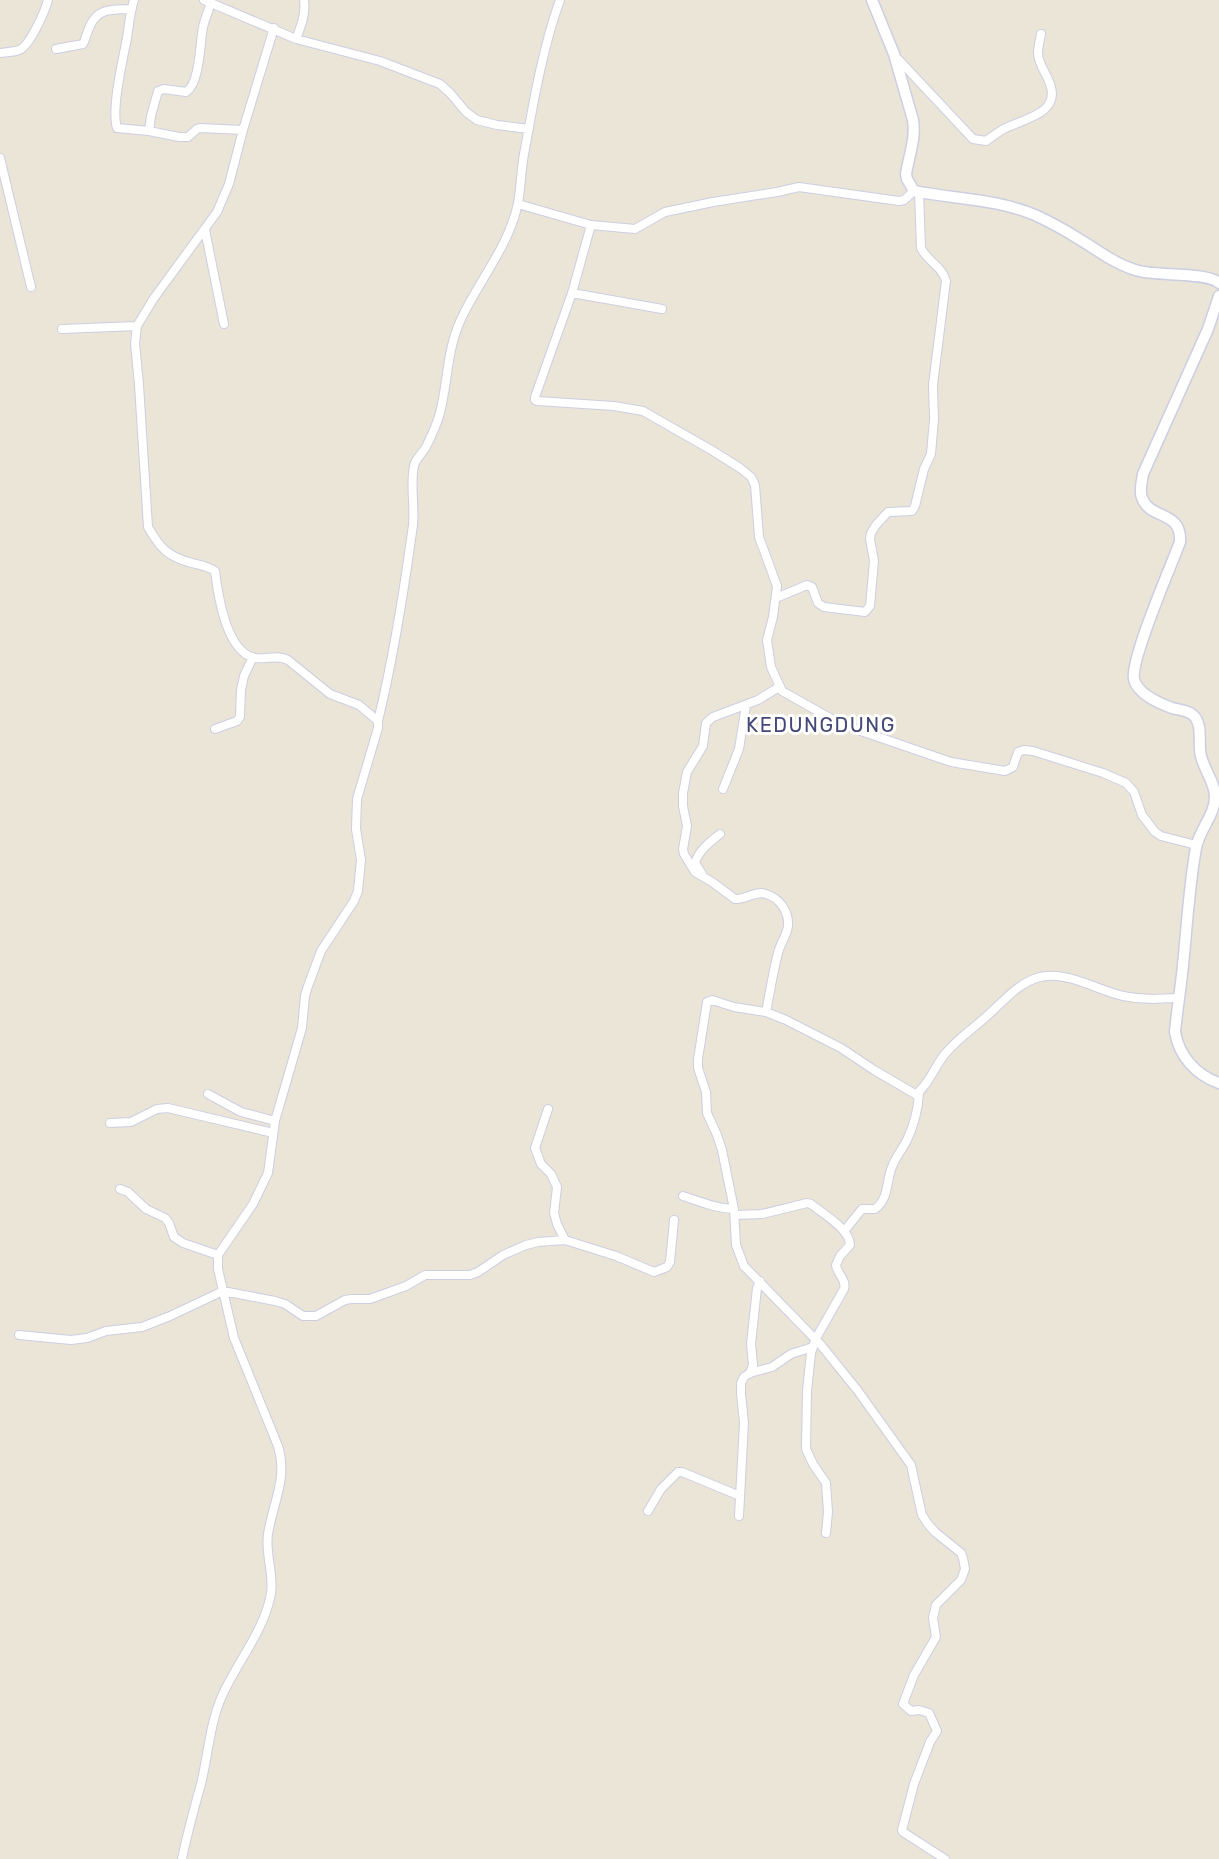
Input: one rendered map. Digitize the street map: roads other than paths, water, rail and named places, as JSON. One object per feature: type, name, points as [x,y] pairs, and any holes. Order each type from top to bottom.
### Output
[{"type":"street","points":[[0,52],[23,48],[33,33],[48,0]]},
{"type":"street","points":[[134,0],[120,71],[116,109],[117,128],[179,137],[188,137],[200,128],[243,130]]},
{"type":"street","points":[[296,39],[303,19],[304,0]]},
{"type":"street","points":[[182,1859],[221,1698],[263,1619],[271,1594],[272,1578],[267,1550],[268,1535],[282,1470],[282,1459],[278,1446],[234,1338],[223,1291],[218,1255],[253,1204],[268,1173],[275,1121],[302,1028],[308,986],[321,951],[354,901],[358,891],[361,860],[356,829],[357,799],[376,735],[397,637],[414,517],[414,467],[418,456],[426,447],[439,415],[454,334],[510,229],[518,204],[529,129],[550,29],[560,0]]},
{"type":"street","points":[[776,598],[807,585],[812,587],[818,603],[824,607],[865,612],[870,606],[874,561],[871,533],[885,514],[892,511],[912,511],[924,469],[931,454],[934,418],[933,385],[946,281],[945,275],[923,253],[921,248],[916,191],[906,174],[915,131],[893,51],[872,0]]},
{"type":"street","points":[[149,131],[158,91],[164,88],[186,92],[192,88],[207,2],[296,39],[373,59],[440,84],[466,112],[477,120],[529,129]]},
{"type":"street","points":[[56,49],[83,44],[91,22],[99,13],[111,9],[131,9]]},
{"type":"street","points":[[274,28],[229,184],[217,212],[154,298],[138,326],[135,343],[148,527],[157,543],[170,555],[215,571],[226,627],[241,648],[253,657],[280,656],[288,660],[330,694],[359,705],[378,721]]},
{"type":"street","points":[[893,51],[973,139],[986,141],[1001,130],[1036,116],[1046,109],[1052,99],[1053,92],[1050,82],[1038,55],[1041,34]]},
{"type":"street","points":[[0,158],[31,286]]},
{"type":"street","points":[[518,204],[591,225],[635,229],[665,212],[799,187],[899,201],[904,201],[916,191],[1001,204],[1032,214],[1059,227],[1121,266],[1141,272],[1209,277],[1219,283]]},
{"type":"street","points":[[591,225],[572,293],[535,400],[614,406],[643,411],[670,425],[752,477],[755,486],[759,537],[777,586],[767,640],[771,667],[779,687],[786,694],[837,722],[951,762],[1005,771],[1012,767],[1018,752],[1024,750],[1116,778],[1131,787],[1142,815],[1155,832],[1161,836],[1196,845]]},
{"type":"street","points":[[205,230],[224,324]]},
{"type":"street","points":[[572,293],[662,309]]},
{"type":"street","points":[[1219,296],[1208,329],[1143,474],[1141,487],[1143,499],[1148,507],[1177,525],[1180,542],[1135,663],[1133,676],[1136,685],[1145,694],[1193,715],[1197,721],[1204,768],[1216,783],[1212,809],[1196,845],[1175,1032],[1177,1046],[1185,1059],[1196,1070],[1219,1083]]},
{"type":"street","points":[[62,329],[138,326]]},
{"type":"street","points":[[215,729],[237,721],[240,717],[244,676],[253,657]]},
{"type":"street","points":[[766,1012],[778,951],[788,927],[786,912],[781,904],[761,892],[739,900],[735,899],[692,868],[683,849],[687,826],[683,793],[687,772],[702,746],[706,723],[713,717],[758,700],[779,687]]},
{"type":"street","points":[[723,789],[739,749],[746,705]]},
{"type":"street","points":[[705,878],[695,863],[696,858],[703,848],[720,834]]},
{"type":"street","points":[[845,1230],[862,1209],[875,1209],[883,1200],[892,1166],[906,1142],[915,1118],[919,1093],[942,1057],[1021,986],[1041,977],[1065,977],[1136,998],[1150,1000],[1178,998]]},
{"type":"street","points":[[919,1093],[913,1094],[842,1048],[766,1012],[734,1007],[712,1000],[707,1002],[698,1068],[706,1092],[707,1113],[722,1150],[734,1212],[736,1245],[744,1266],[814,1343],[840,1367],[908,1461],[914,1474],[922,1515],[935,1532],[961,1553],[965,1563],[961,1580],[936,1605],[933,1618],[936,1637],[914,1675],[903,1704],[911,1711],[919,1710],[929,1713],[937,1731],[930,1742],[914,1784],[902,1830],[945,1859]]},
{"type":"street","points":[[208,1094],[240,1112],[275,1121]]},
{"type":"street","points":[[110,1123],[131,1122],[157,1109],[168,1108],[273,1133]]},
{"type":"street","points":[[548,1109],[536,1148],[541,1164],[551,1174],[557,1187],[554,1213],[565,1240]]},
{"type":"street","points":[[120,1189],[128,1192],[146,1209],[165,1218],[170,1223],[174,1237],[183,1244],[218,1255]]},
{"type":"street","points":[[683,1196],[734,1212],[762,1214],[807,1203],[845,1230],[849,1237],[850,1245],[840,1256],[836,1265],[838,1274],[845,1285],[844,1289],[814,1343],[807,1391],[806,1449],[826,1483],[828,1512],[826,1533]]},
{"type":"street","points":[[19,1335],[71,1340],[87,1338],[106,1331],[142,1327],[223,1291],[275,1301],[285,1304],[303,1316],[316,1316],[345,1300],[370,1299],[406,1286],[424,1275],[470,1275],[502,1255],[538,1242],[565,1240],[616,1256],[654,1272],[667,1267],[670,1262],[674,1220]]},
{"type":"street","points":[[750,1373],[753,1365],[751,1344],[757,1288],[760,1281]]},
{"type":"street","points":[[739,1516],[744,1423],[741,1383],[750,1373],[772,1367],[791,1354],[814,1343]]},
{"type":"street","points":[[648,1511],[661,1489],[678,1472],[740,1496]]},
{"type":"district","name":"KEDUNGDUNG","points":[[821,725]]}]
